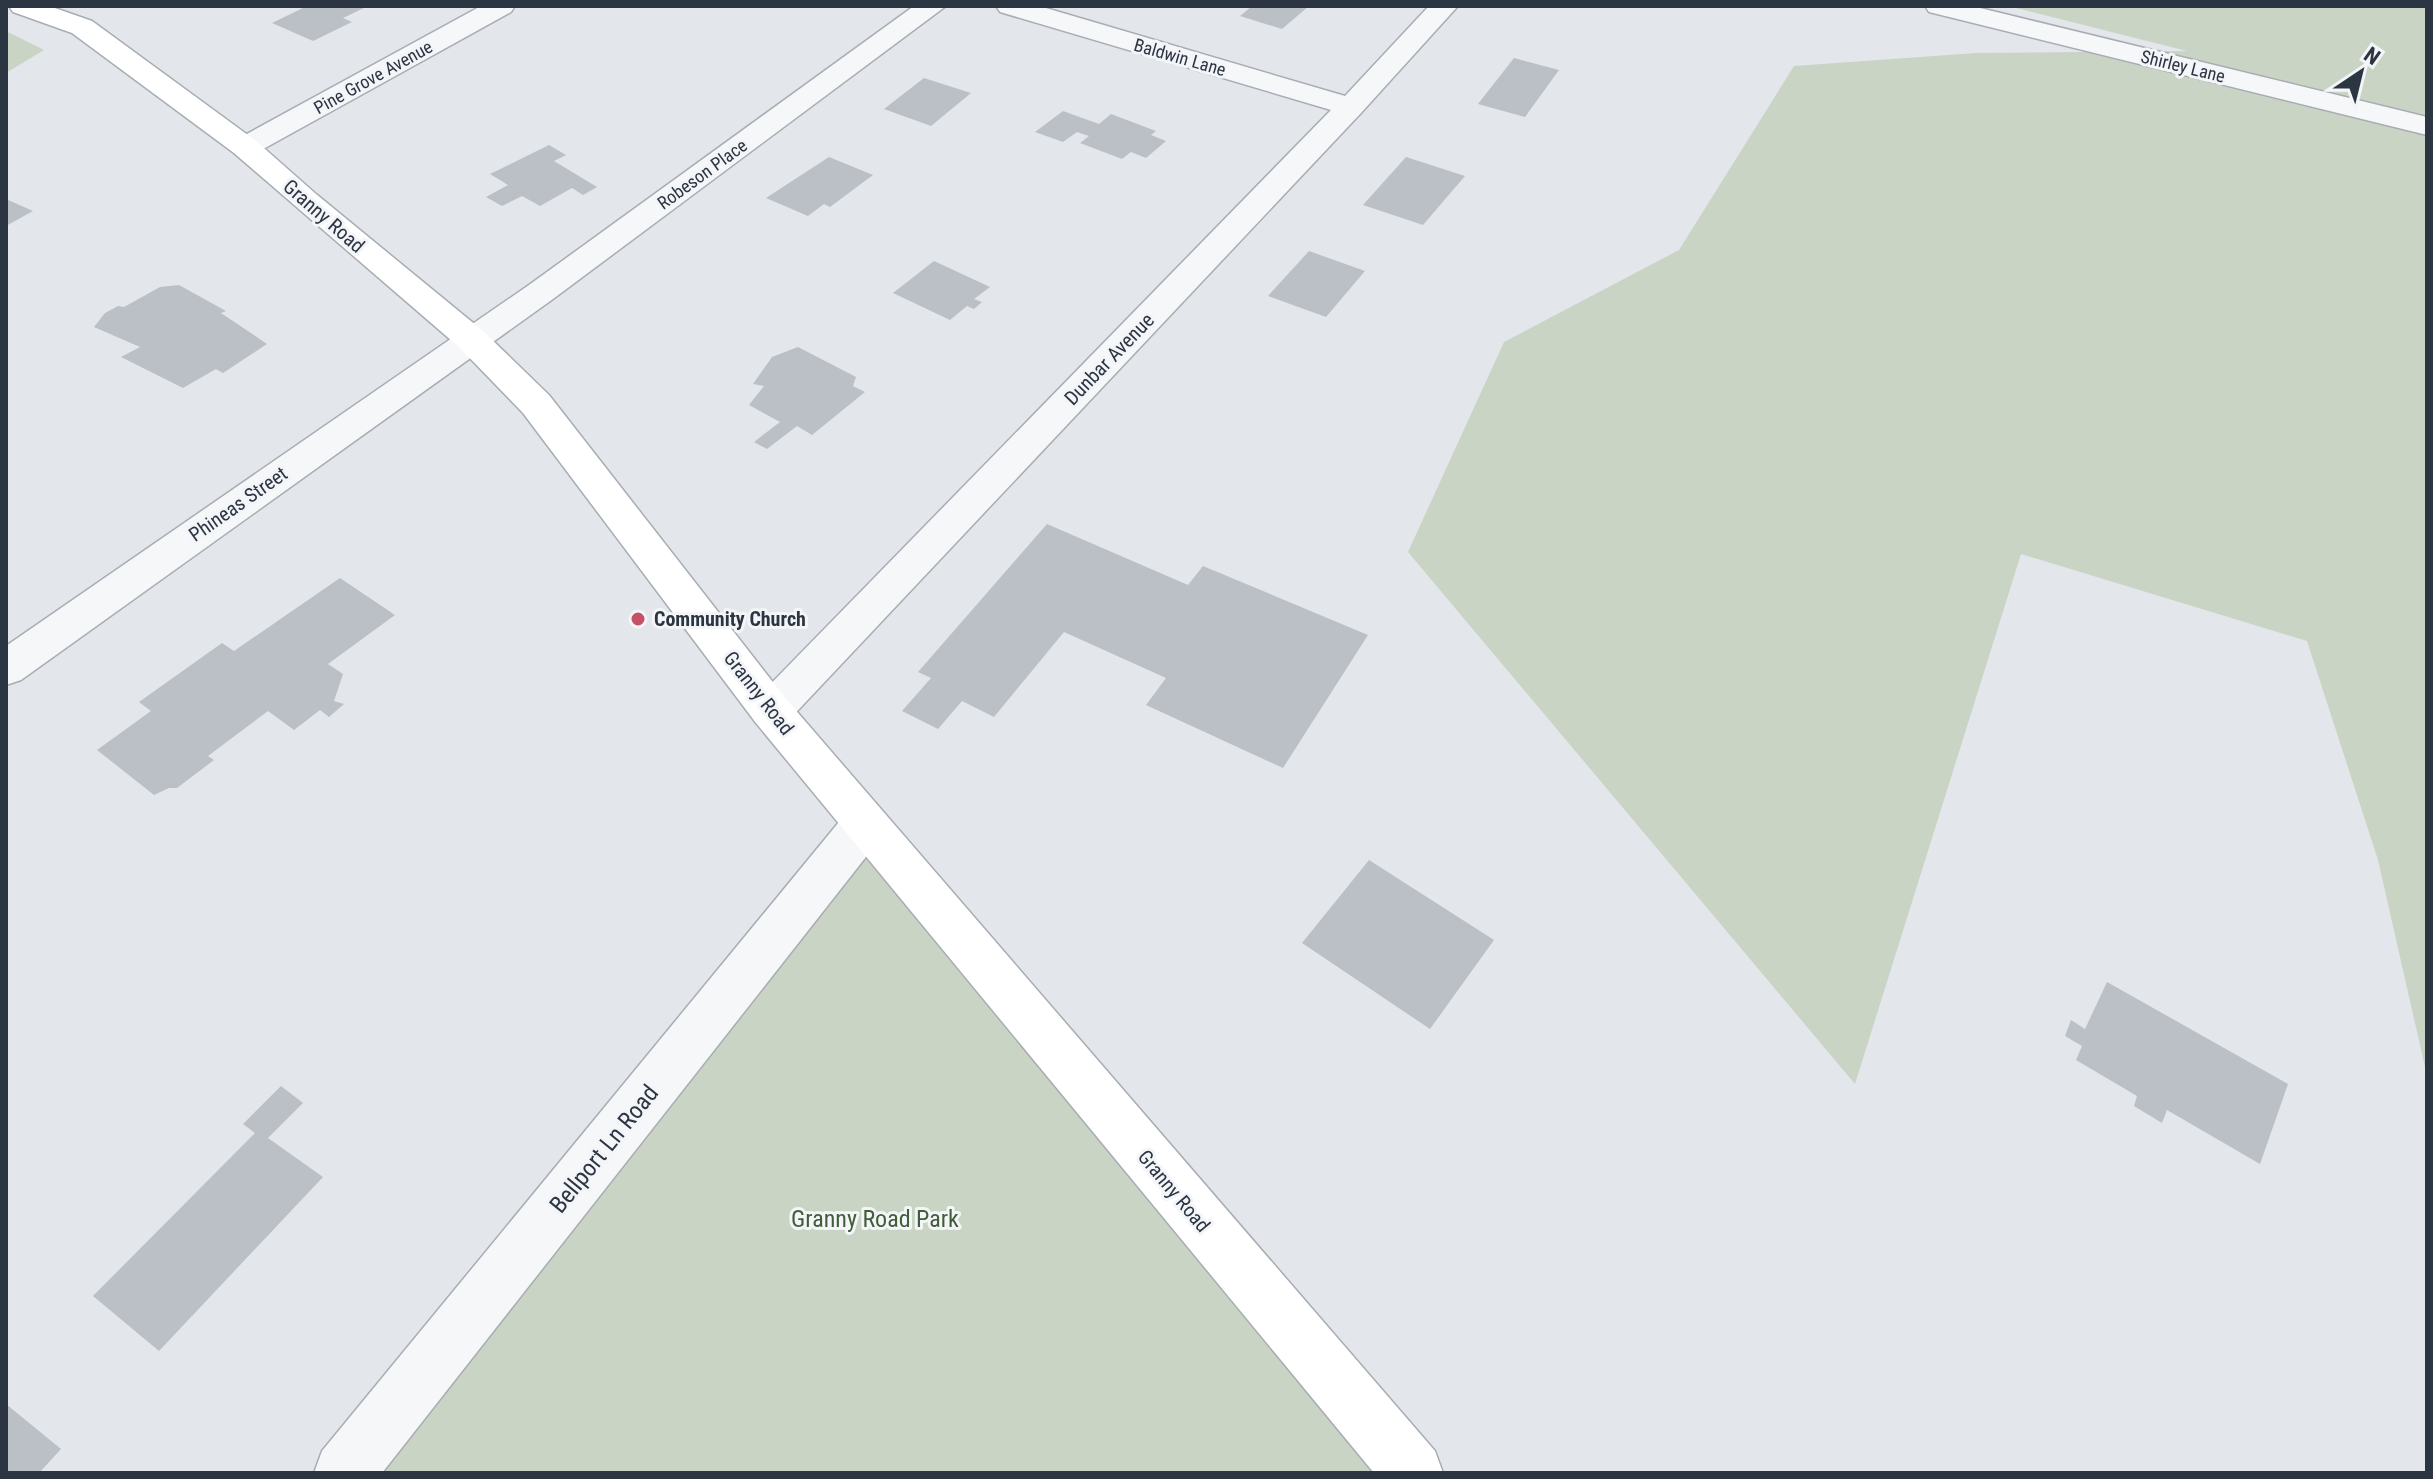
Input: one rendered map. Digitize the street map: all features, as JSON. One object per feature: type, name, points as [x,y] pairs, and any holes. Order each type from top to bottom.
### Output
[{"type":"street","name":"Granny Road","points":[[23,6],[82,27],[245,147],[471,339],[536,404],[771,711],[864,825],[1413,1473]]},
{"type":"street","name":"Pine Grove Avenue","points":[[245,147],[501,6]]},
{"type":"street","name":"Robeson Place","points":[[471,339],[541,292],[932,6]]},
{"type":"street","name":"Baldwin Lane","points":[[1010,6],[1351,107]]},
{"type":"street","name":"Dunbar Avenue","points":[[771,711],[1351,107],[1444,6]]},
{"type":"street","name":"Shirley Lane","points":[[1939,6],[2427,126]]},
{"type":"street","name":"Phineas Street","points":[[6,668],[471,339]]},
{"type":"street","name":"Bellport Ln Road","points":[[344,1473],[864,825]]},
{"type":"green space","points":[[2008,6],[2427,6],[2427,1076],[2378,860],[2307,641],[2021,554],[1855,1084],[1408,552],[1504,342],[1679,250],[1794,66],[1976,53],[2187,51]]},
{"type":"green space","points":[[6,31],[44,50],[6,73]]},
{"type":"green space","name":"Granny Road Park","points":[[864,825],[1445,1473],[346,1473]]},
{"type":"building","points":[[307,6],[368,6],[343,18],[352,22],[313,41],[272,23]]},
{"type":"building","points":[[1252,6],[1309,6],[1282,29],[1240,16]]},
{"type":"building","points":[[1514,58],[1559,70],[1525,117],[1478,104]]},
{"type":"building","points":[[924,78],[971,93],[931,126],[884,109]]},
{"type":"building","points":[[1063,111],[1099,124],[1111,114],[1156,131],[1151,135],[1166,141],[1146,158],[1131,152],[1122,159],[1080,143],[1089,136],[1077,132],[1063,142],[1035,132]]},
{"type":"building","points":[[549,145],[566,155],[554,161],[597,187],[583,195],[572,188],[540,206],[522,196],[502,206],[486,197],[508,185],[490,174]]},
{"type":"building","points":[[829,157],[873,175],[830,207],[824,204],[808,216],[766,198]]},
{"type":"building","points":[[1406,157],[1465,176],[1423,225],[1363,205]]},
{"type":"building","points":[[6,199],[33,211],[6,226]]},
{"type":"building","points":[[1309,251],[1365,271],[1326,317],[1268,296]]},
{"type":"building","points":[[934,261],[990,287],[974,299],[982,302],[974,309],[967,306],[950,320],[893,293]]},
{"type":"building","points":[[179,285],[226,311],[221,313],[267,344],[223,373],[216,369],[183,388],[121,357],[140,347],[94,327],[105,313],[118,306],[124,307],[160,287]]},
{"type":"building","points":[[798,347],[856,377],[853,386],[865,392],[812,435],[797,426],[767,449],[754,442],[780,422],[749,405],[764,386],[753,384],[772,357]]},
{"type":"building","points":[[1047,524],[1188,585],[1203,566],[1368,635],[1283,768],[1146,705],[1166,678],[1064,632],[994,717],[962,701],[938,729],[902,711],[931,678],[918,672]]},
{"type":"building","points":[[340,578],[395,615],[328,664],[343,674],[334,701],[344,704],[329,717],[320,710],[294,730],[268,711],[208,756],[214,760],[177,788],[154,795],[97,750],[151,711],[139,702],[222,643],[234,651]]},
{"type":"building","points":[[1369,860],[1494,940],[1430,1029],[1302,943]]},
{"type":"building","points":[[2107,982],[2288,1084],[2260,1164],[2167,1110],[2162,1123],[2134,1106],[2137,1096],[2076,1060],[2082,1046],[2065,1036],[2071,1020],[2085,1029]]},
{"type":"building","points":[[281,1086],[303,1103],[268,1138],[323,1177],[159,1351],[93,1296],[255,1133],[243,1124]]},
{"type":"building","points":[[6,1404],[61,1449],[39,1473],[6,1473]]},
{"type":"place","name":"Community Church","points":[[638,619]]}]
